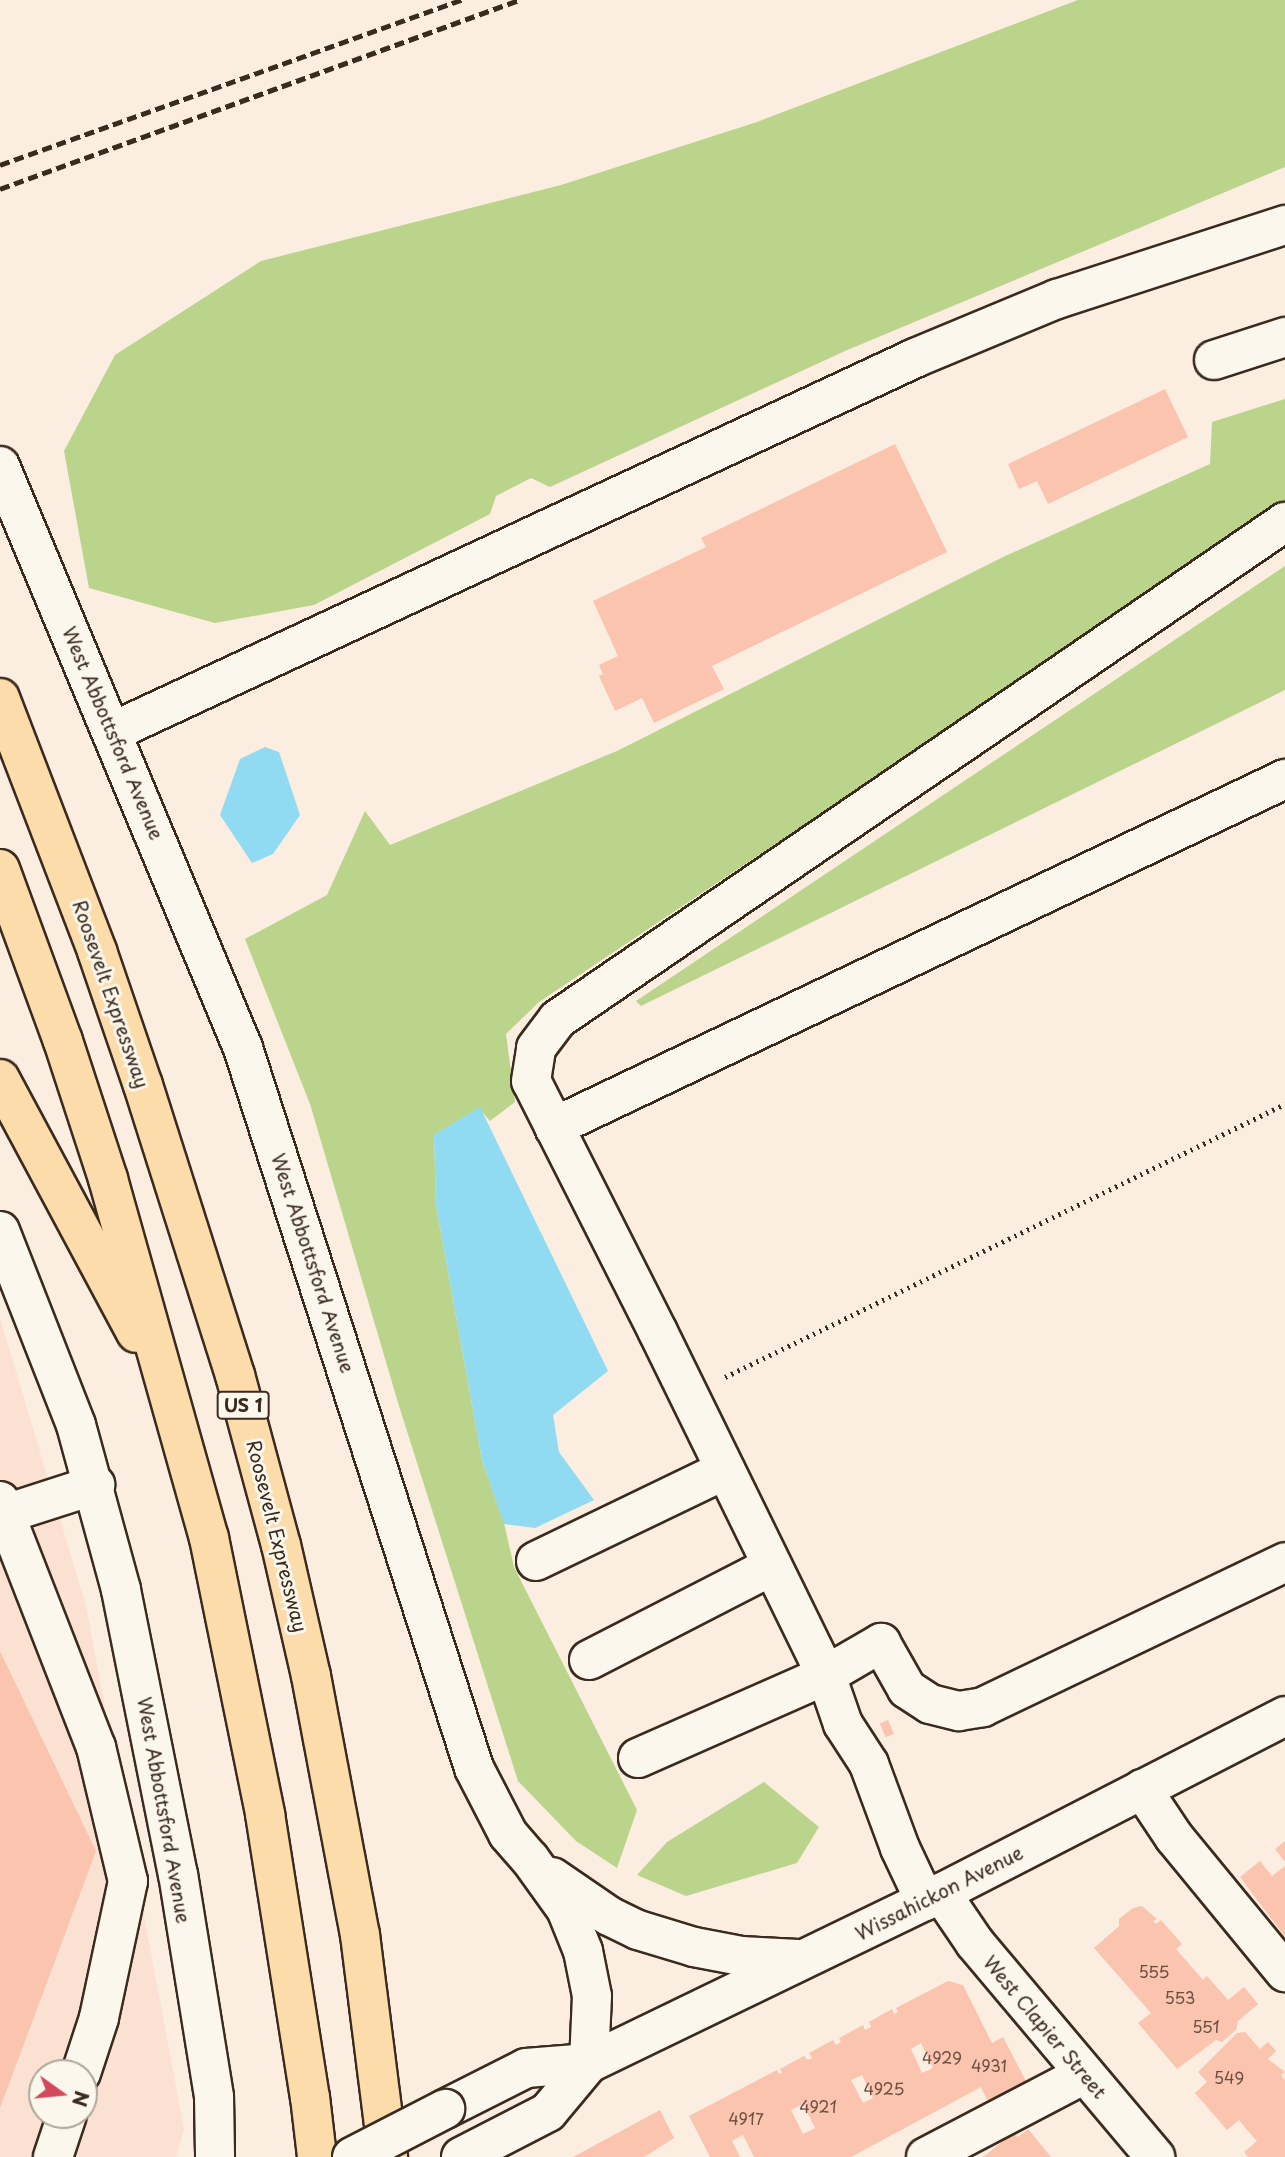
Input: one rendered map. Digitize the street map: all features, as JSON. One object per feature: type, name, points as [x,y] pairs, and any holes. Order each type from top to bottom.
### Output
[{"type":"highway","name":"Roosevelt Expressway","points":[[0,698],[97,951],[143,1085],[234,1375],[281,1545],[311,1676],[360,1935],[388,2157]]},
{"type":"highway","points":[[0,869],[63,1041],[104,1166],[174,1406],[209,1538],[265,1814],[317,2157]]},
{"type":"highway","points":[[0,1079],[174,1406]]},
{"type":"street","points":[[112,732],[915,358],[1057,299],[1285,225]]},
{"type":"street","points":[[1214,360],[1285,337]]},
{"type":"street","name":"West Abbottsford Avenue","points":[[0,466],[223,996],[263,1104],[474,1768],[508,1834],[530,1859],[566,1909],[583,1951],[593,1996],[589,2063]]},
{"type":"street","name":"West Clapier Street","points":[[1155,2157],[933,1897],[900,1848],[869,1765],[844,1724],[826,1675],[531,1081],[536,1048],[558,1019],[1285,522]]},
{"type":"street","points":[[554,1127],[1285,779]]},
{"type":"street","name":"West Abbottsford Avenue","points":[[3,1247],[72,1414],[94,1485],[121,1590],[178,1874],[214,2097],[215,2157]]},
{"type":"street","points":[[536,1560],[725,1470]]},
{"type":"street","points":[[86,2059],[99,2018],[128,1881],[96,1747],[2,1507],[94,1485]]},
{"type":"street","points":[[638,1758],[826,1675],[881,1643],[907,1689],[940,1706],[959,1711],[983,1707],[1285,1562]]},
{"type":"street","points":[[589,1660],[772,1566]]},
{"type":"street","name":"Wissahickon Avenue","points":[[352,2157],[526,2068],[589,2063],[933,1897],[1285,1716]]},
{"type":"street","points":[[1142,1789],[1183,1847],[1285,1972]]},
{"type":"street","points":[[530,1859],[609,1916],[638,1930],[694,1947],[741,1956],[804,1959]]},
{"type":"street","name":"Wissahickon Avenue","points":[[472,2154],[548,2112],[589,2063]]},
{"type":"street","points":[[926,2157],[1086,2074]]},
{"type":"street","points":[[53,2157],[62,2129]]},
{"type":"path","points":[[715,1382],[1285,1104]]},
{"type":"shaded area","points":[[0,1318],[86,1606],[184,2129],[176,2157],[0,2157]]},
{"type":"green space","points":[[1078,0],[1285,0],[1285,167],[845,351],[550,487],[531,478],[496,496],[490,514],[314,605],[215,623],[89,588],[64,451],[115,355],[261,261],[561,185],[757,122]]},
{"type":"green space","points":[[1285,399],[1285,503],[539,1002],[506,1034],[515,1102],[490,1121],[479,1108],[434,1135],[436,1205],[482,1460],[504,1523],[514,1567],[637,1810],[617,1868],[576,1841],[518,1781],[399,1406],[310,1104],[245,939],[327,895],[365,811],[390,845],[617,751],[1001,558],[1210,464],[1212,422]]},
{"type":"green space","points":[[1285,566],[1285,690],[641,1006],[636,1001]]},
{"type":"green space","points":[[764,1782],[819,1827],[797,1863],[686,1896],[637,1875],[667,1842]]},
{"type":"water","points":[[265,747],[279,752],[300,815],[273,854],[252,863],[220,815],[240,759]]},
{"type":"water","points":[[480,1107],[608,1371],[553,1415],[559,1452],[594,1500],[535,1528],[504,1524],[482,1460],[436,1205],[434,1135]]},
{"type":"building","points":[[1165,389],[1188,437],[1048,504],[1037,481],[1019,489],[1008,464]]},
{"type":"building","points":[[895,444],[947,552],[712,666],[724,689],[654,723],[642,698],[615,711],[599,676],[603,674],[599,665],[618,656],[593,601],[706,547],[701,538]]},
{"type":"building","points":[[0,1651],[96,1851],[0,2108]]},
{"type":"building","points":[[888,1720],[894,1734],[886,1737],[880,1724]]},
{"type":"building","points":[[1285,1841],[1285,1862],[1275,1849]]},
{"type":"building","points":[[1260,1861],[1272,1876],[1285,1866],[1285,1937],[1240,1877]]},
{"type":"building","points":[[1142,1906],[1157,1919],[1153,1921],[1156,1924],[1161,1920],[1182,1944],[1176,1949],[1203,1980],[1207,1976],[1228,2000],[1244,1987],[1258,2004],[1238,2021],[1236,2030],[1222,2042],[1216,2040],[1177,2069],[1138,2023],[1151,2013],[1094,1948],[1119,1926],[1119,1919],[1133,1908]]},
{"type":"building","points":[[948,1981],[963,1985],[992,2043],[1003,2037],[1029,2087],[990,2106],[981,2087],[851,2157],[754,2157],[743,2135],[732,2141],[740,2157],[710,2157],[689,2116],[777,2070],[779,2074],[782,2073],[780,2069],[804,2056],[808,2060],[812,2058],[809,2053],[833,2040],[836,2045],[841,2042],[839,2038],[863,2025],[865,2030],[871,2027],[869,2022],[892,2009],[894,2014],[898,2012],[896,2008]],"holes":[[[921,2043],[933,2068],[922,2073],[911,2049]],[[862,2075],[873,2098],[863,2103],[851,2080]],[[803,2104],[815,2128],[803,2134],[791,2110]]]},
{"type":"building","points":[[1245,2032],[1260,2049],[1268,2042],[1276,2051],[1268,2059],[1285,2072],[1281,2075],[1285,2080],[1285,2157],[1248,2157],[1244,2152],[1257,2141],[1239,2120],[1227,2130],[1195,2093],[1207,2082],[1198,2072],[1237,2033]]},
{"type":"building","points":[[660,2110],[674,2138],[644,2157],[573,2157]]},
{"type":"building","points":[[1028,2129],[1051,2157],[983,2157],[1007,2138],[1015,2134],[1018,2137]]},
{"type":"railway","points":[[0,165],[462,0]]},
{"type":"railway","points":[[0,189],[519,0]]}]
